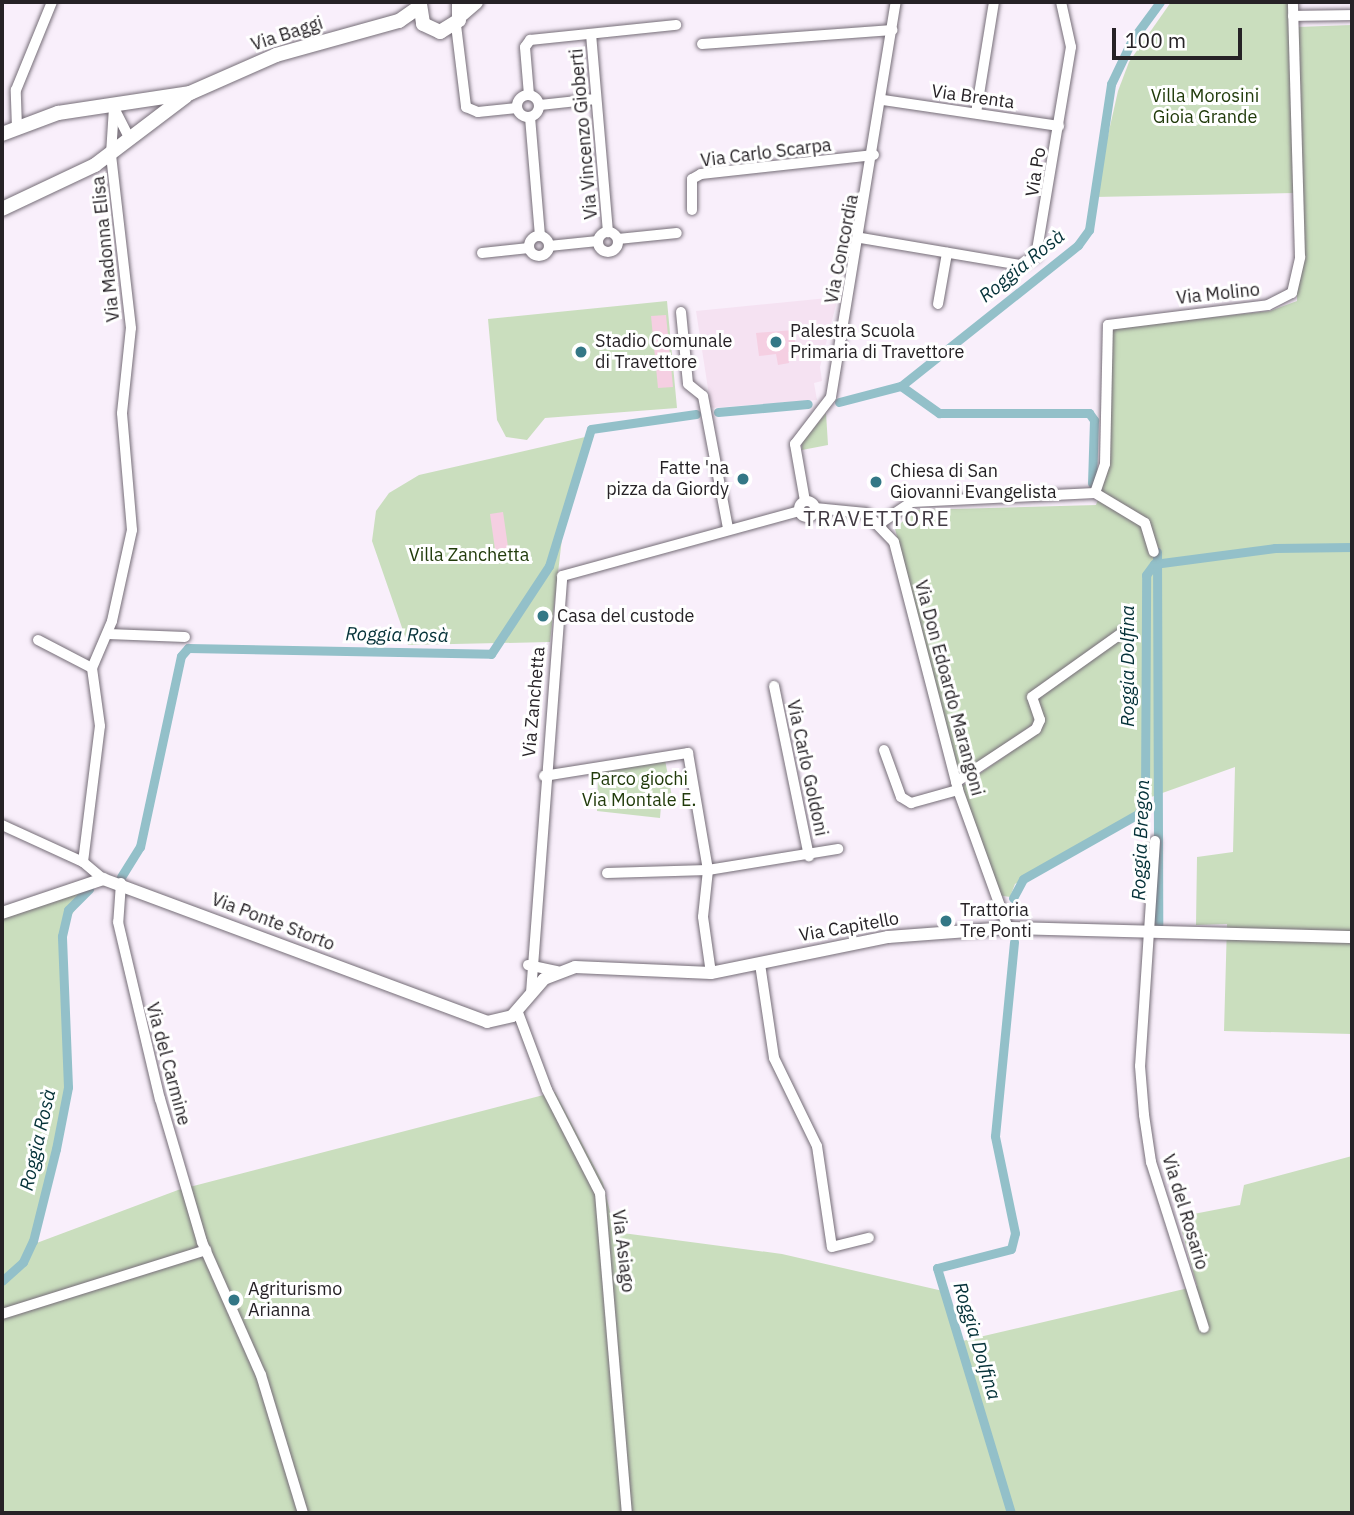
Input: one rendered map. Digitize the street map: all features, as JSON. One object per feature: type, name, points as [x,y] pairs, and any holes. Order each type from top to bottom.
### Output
[{"type":"main road","points":[[440,32],[476,2]]},
{"type":"main road","name":"Via Baggi","points":[[399,22],[420,4]]},
{"type":"main road","name":"Via Baggi","points":[[420,4],[423,23]]},
{"type":"main road","name":"Via Baggi","points":[[2,134],[58,113],[114,108],[190,93],[276,55],[399,22],[423,23],[440,32]]},
{"type":"main road","name":"Via Baggi","points":[[2,209],[111,154],[190,93]]},
{"type":"street","points":[[18,128],[16,90],[52,2]]},
{"type":"street","name":"Via Concordia","points":[[805,501],[795,444],[831,397],[861,238],[896,2]]},
{"type":"street","points":[[976,113],[994,2]]},
{"type":"street","name":"Via Po","points":[[861,238],[1020,265],[1036,256],[1071,47],[1061,2]]},
{"type":"street","name":"Via Molino","points":[[1096,493],[1105,464],[1108,325],[1268,306],[1295,286],[1293,2]]},
{"type":"street","points":[[459,14],[456,51],[466,107],[517,108],[530,117]]},
{"type":"street","points":[[1293,16],[1352,15]]},
{"type":"street","points":[[540,105],[529,95],[526,42],[676,26]]},
{"type":"street","points":[[702,44],[892,30]]},
{"type":"street","points":[[440,32],[456,51]]},
{"type":"street","name":"Via Vincenzo Gioberti","points":[[591,34],[608,232]]},
{"type":"street","points":[[517,108],[529,95]]},
{"type":"street","points":[[549,246],[540,236],[530,117],[540,105],[596,99]]},
{"type":"street","name":"Via Brenta","points":[[883,100],[1059,126]]},
{"type":"street","points":[[114,108],[130,140]]},
{"type":"street","name":"Via Madonna Elisa","points":[[92,668],[108,634],[132,530],[122,413],[131,328],[111,154],[114,108]]},
{"type":"street","name":"Via Carlo Scarpa","points":[[692,210],[692,179],[701,174],[874,155]]},
{"type":"street","points":[[482,253],[529,248],[541,256],[549,246],[598,241],[608,232],[618,239],[677,233]]},
{"type":"street","points":[[529,248],[540,236]]},
{"type":"street","points":[[598,241],[610,251],[618,239]]},
{"type":"street","points":[[938,304],[947,253]]},
{"type":"street","points":[[681,312],[688,384],[702,396],[728,528]]},
{"type":"street","points":[[799,511],[805,501],[815,508],[857,509],[882,522],[912,502],[1096,493],[1145,523],[1154,552]]},
{"type":"street","name":"Via Zanchetta","points":[[531,993],[528,965],[562,576],[680,548],[728,528],[799,511],[810,517],[815,508]]},
{"type":"street","name":"Via Don Edoardo Marangoni","points":[[882,522],[894,542],[957,786],[1008,928]]},
{"type":"street","points":[[884,750],[901,797],[911,803],[957,786],[1036,729],[1040,720],[1032,697],[1123,632]]},
{"type":"street","points":[[108,634],[185,638]]},
{"type":"street","points":[[38,640],[92,668],[100,726],[83,862]]},
{"type":"street","name":"Via Carlo Goldoni","points":[[774,686],[809,856]]},
{"type":"street","points":[[544,776],[688,753],[708,870],[703,918],[711,973]]},
{"type":"street","name":"Via Ponte Storto","points":[[2,825],[83,862],[103,879],[121,883],[471,1018],[503,1019],[517,1010]]},
{"type":"street","points":[[1150,936],[1155,841]]},
{"type":"street","name":"Via Carlo Goldoni","points":[[607,873],[708,870],[809,856],[838,849]]},
{"type":"street","points":[[2,913],[103,879]]},
{"type":"street","name":"Via del Carmine","points":[[121,883],[118,922],[129,980],[206,1250],[261,1376],[303,1513]]},
{"type":"street","name":"Via Capitello","points":[[528,965],[557,971],[711,973],[888,937],[1008,928],[1150,936],[1352,937]]},
{"type":"street","name":"Via del Rosario","points":[[1150,936],[1140,1066],[1144,1115],[1151,1162],[1204,1328]]},
{"type":"street","points":[[760,964],[774,1058],[817,1146],[832,1247],[869,1238]]},
{"type":"street","points":[[517,1010],[531,993],[557,971]]},
{"type":"street","name":"Via Asiago","points":[[517,1010],[547,1090],[600,1192],[627,1513]]},
{"type":"street","points":[[2,1314],[206,1250]]},
{"type":"shaded area","points":[[838,297],[820,367],[822,381],[814,383],[817,400],[711,408],[696,311]]},
{"type":"green space","name":"Villa Morosini Gioia Grande","points":[[1171,2],[1290,2],[1294,193],[1094,197],[1118,91],[1129,62]]},
{"type":"green space","points":[[1352,25],[1352,1034],[1224,1031],[1227,924],[1196,925],[1197,857],[1233,852],[1235,767],[1140,801],[1134,818],[1015,884],[1010,897],[997,895],[962,786],[1041,731],[1035,723],[959,775],[895,529],[914,510],[1096,505],[1107,474],[1111,328],[1270,311],[1297,301],[1297,27]]},
{"type":"green space","name":"Stadio Comunale di Travettore","points":[[667,301],[677,408],[545,418],[527,440],[506,437],[497,420],[488,319]]},
{"type":"green space","points":[[826,413],[828,445],[802,450],[802,443]]},
{"type":"green space","name":"Villa Zanchetta","points":[[594,435],[564,521],[550,642],[408,645],[372,541],[376,511],[389,493],[419,475]]},
{"type":"green space","name":"Parco giochi Via Montale E.","points":[[665,760],[674,807],[661,806],[660,818],[597,811],[598,773]]},
{"type":"green space","points":[[75,889],[84,897],[68,920],[64,947],[69,1104],[34,1244],[178,1190],[555,1092],[603,1183],[615,1232],[782,1254],[943,1291],[958,1342],[1197,1286],[1178,1217],[1240,1205],[1244,1185],[1352,1156],[1352,1513],[2,1513],[2,917]]},
{"type":"building","points":[[666,315],[673,387],[658,388],[651,316]]},
{"type":"building","name":"Palestra Scuola Primaria di Travettore","points":[[794,330],[796,352],[788,352],[789,363],[778,365],[776,354],[759,356],[756,333]]},
{"type":"building","name":"Villa Zanchetta","points":[[503,512],[509,554],[496,556],[490,514]]},
{"type":"waterway","name":"Roggia Rosà","points":[[839,402],[901,386],[1078,245],[1089,230],[1111,84],[1132,40],[1160,2]]},
{"type":"waterway","name":"Roggia Bregon","points":[[901,386],[939,413],[1089,413],[1094,420],[1092,483]]},
{"type":"waterway","name":"Roggia Rosà","points":[[718,412],[808,404]]},
{"type":"waterway","name":"Roggia Rosà","points":[[121,877],[140,847],[181,656],[188,648],[491,654],[549,566],[591,429],[696,414]]},
{"type":"waterway","name":"Roggia Dolfina","points":[[1013,898],[1023,879],[1138,814],[1145,800],[1146,575],[1154,564],[1275,548],[1352,547]]},
{"type":"waterway","name":"Roggia Bregon","points":[[1157,552],[1158,932]]},
{"type":"waterway","name":"Roggia Rosà","points":[[2,1281],[23,1262],[33,1241],[56,1149],[68,1087],[62,936],[68,910],[89,889]]},
{"type":"waterway","name":"Roggia Dolfina","points":[[1011,1513],[937,1268],[1011,1249],[1015,1233],[995,1136],[1014,942]]},
{"type":"place","name":"Palestra Scuola Primaria di Travettore","points":[[776,342]]},
{"type":"place","name":"Stadio Comunale di Travettore","points":[[581,352]]},
{"type":"place","name":"Fatte 'na pizza da Giordy","points":[[743,479]]},
{"type":"place","name":"Chiesa di San Giovanni Evangelista","points":[[876,482]]},
{"type":"place","name":"Casa del custode","points":[[543,616]]},
{"type":"place","name":"Trattoria Tre Ponti","points":[[946,921]]},
{"type":"place","name":"Agriturismo Arianna","points":[[234,1300]]},
{"type":"district","name":"TRAVETTORE","points":[[877,518]]}]
